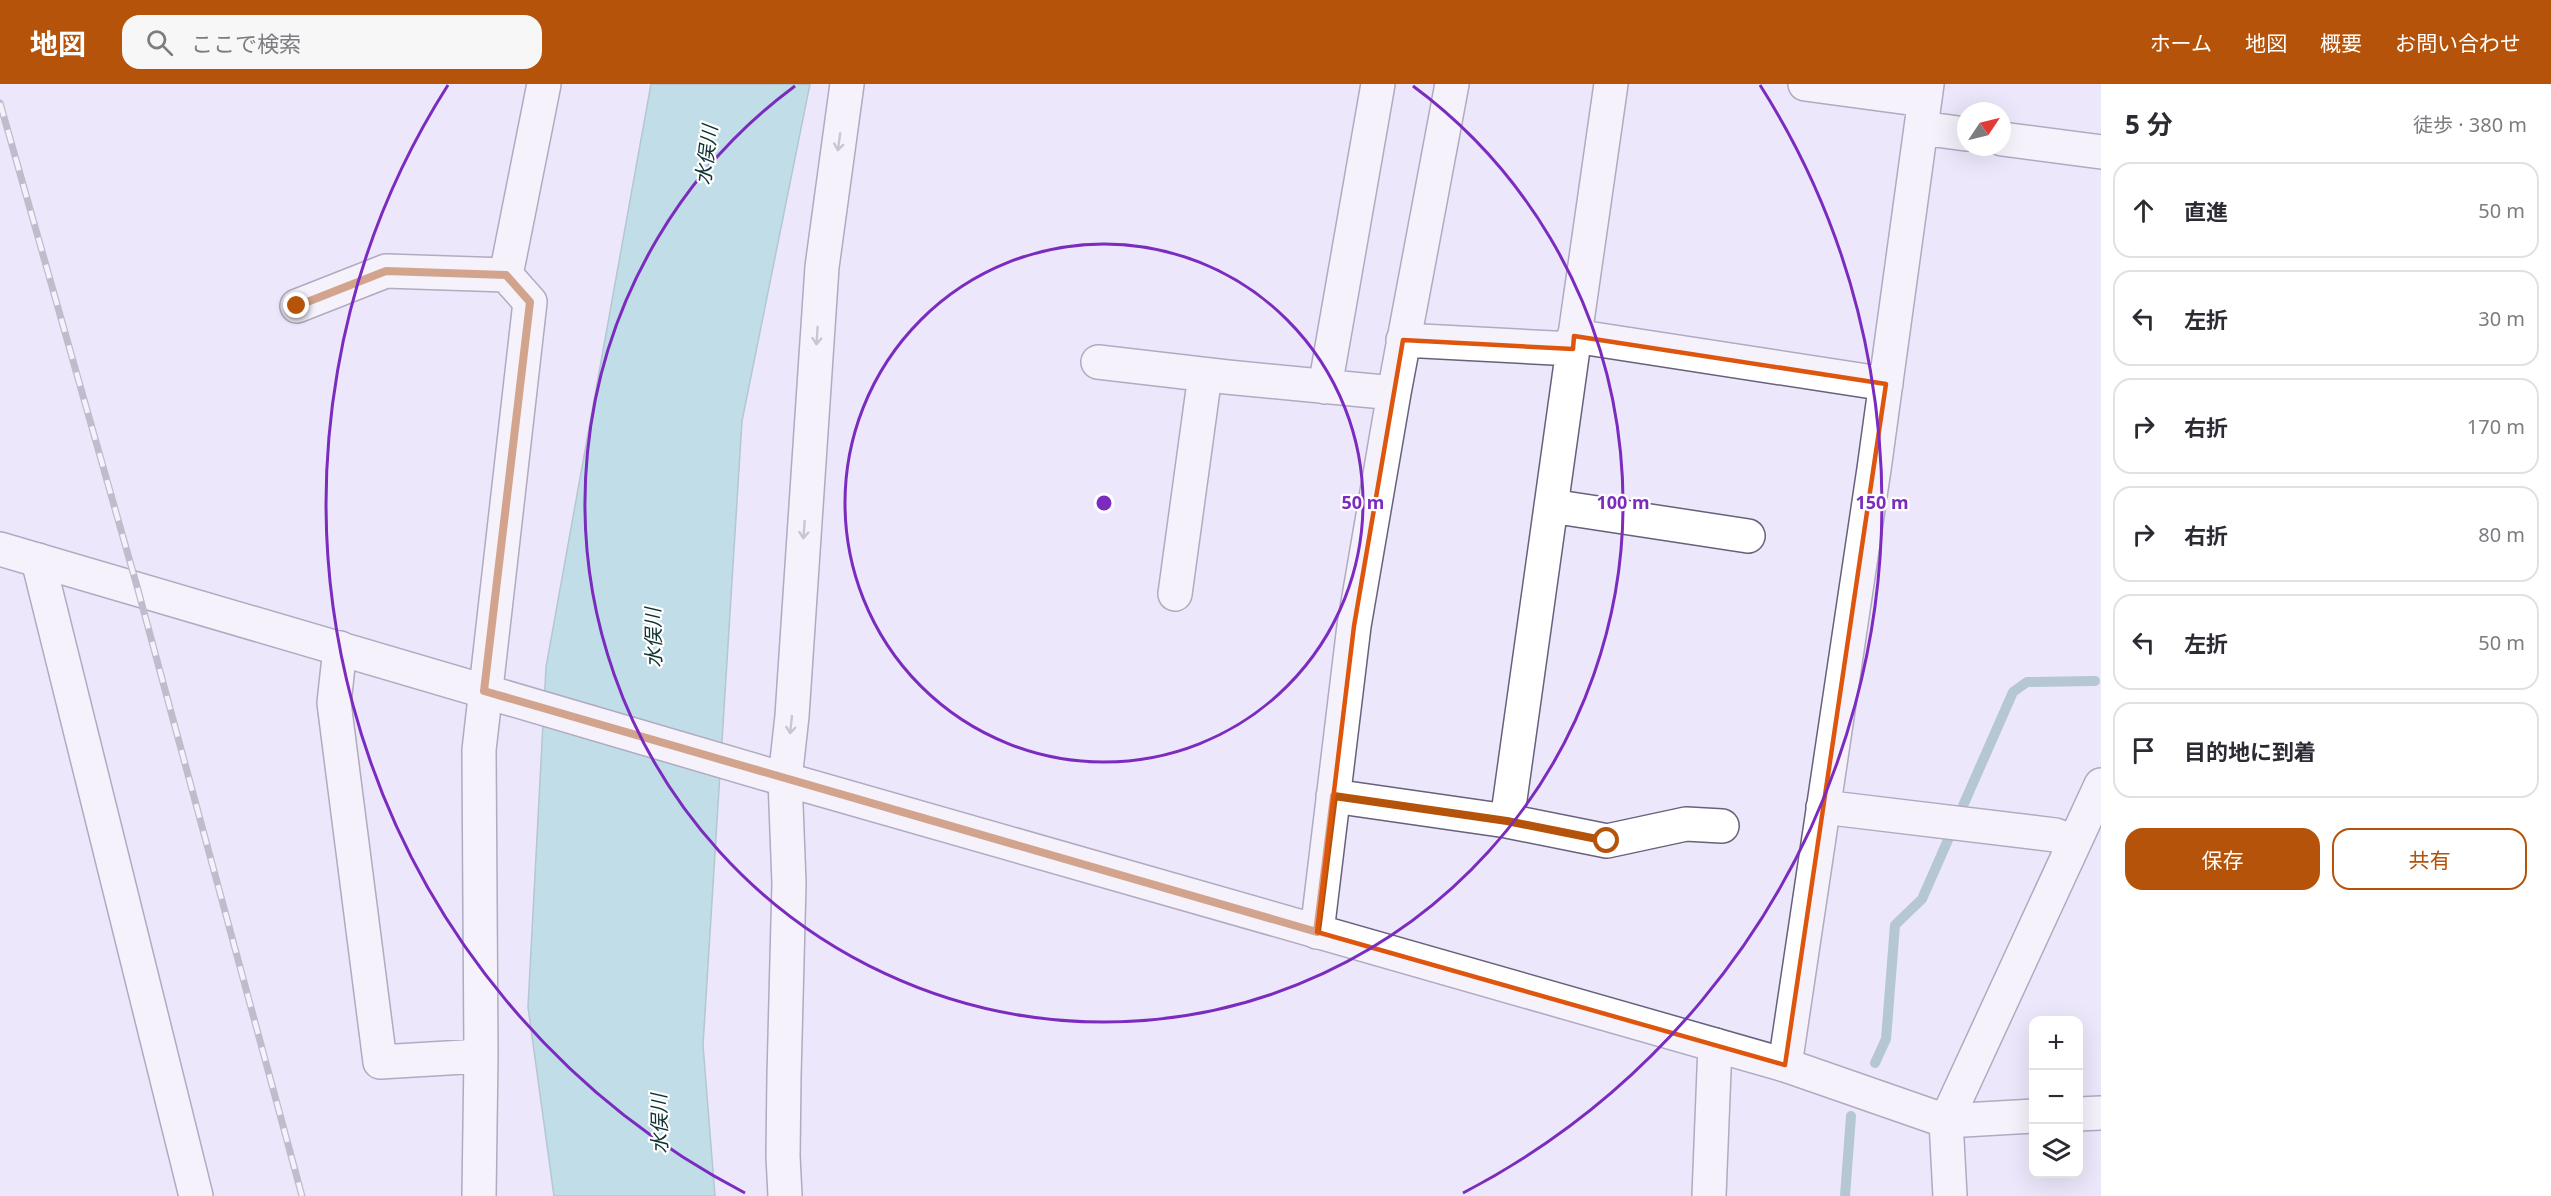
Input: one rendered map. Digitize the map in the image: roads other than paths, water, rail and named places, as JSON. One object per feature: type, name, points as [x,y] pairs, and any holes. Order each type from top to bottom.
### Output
[{"type":"street","points":[[506,275],[544,84]]},
{"type":"street","points":[[785,1196],[784,1076],[789,883],[777,777],[792,716],[822,267],[847,84]]},
{"type":"street","points":[[1325,387],[1378,84]]},
{"type":"street","points":[[1317,932],[1354,626],[1394,393],[1452,84]]},
{"type":"street","points":[[1507,821],[1611,84]]},
{"type":"street","points":[[1805,84],[1924,104],[1957,128]]},
{"type":"street","points":[[1785,1065],[1886,384],[1924,104]]},
{"type":"street","points":[[2011,140],[2101,152]]},
{"type":"street","points":[[297,306],[386,271],[506,275],[530,302],[494,694],[479,750],[481,1056],[479,1196]]},
{"type":"street","points":[[1404,340],[1574,343],[1886,384]]},
{"type":"street","points":[[1098,362],[1394,393]]},
{"type":"street","points":[[1175,594],[1205,375]]},
{"type":"street","points":[[1551,506],[1748,536]]},
{"type":"street","points":[[0,549],[777,777],[1785,1065],[1946,1121],[2029,1116]]},
{"type":"street","points":[[38,560],[196,1196]]},
{"type":"street","points":[[340,648],[334,703],[380,1062],[481,1056]]},
{"type":"street","points":[[1950,1196],[1946,1121],[2101,785]]},
{"type":"street","points":[[1334,796],[1507,821],[1607,841],[1686,824],[1722,826]]},
{"type":"street","points":[[1823,807],[2055,835],[2074,842]]},
{"type":"street","points":[[1709,1196],[1715,1045]]},
{"type":"street","points":[[2083,1114],[2101,1113]]},
{"type":"water","name":"水俣川","points":[[651,84],[810,84],[742,421],[703,1045],[715,1196],[554,1196],[528,1007],[546,667]]},
{"type":"waterway","points":[[1875,1063],[1886,1039],[1895,925],[1922,899],[2013,692],[2027,682],[2095,681]]},
{"type":"waterway","points":[[1845,1196],[1851,1116]]},
{"type":"railway","points":[[0,103],[138,590],[302,1196]]}]
